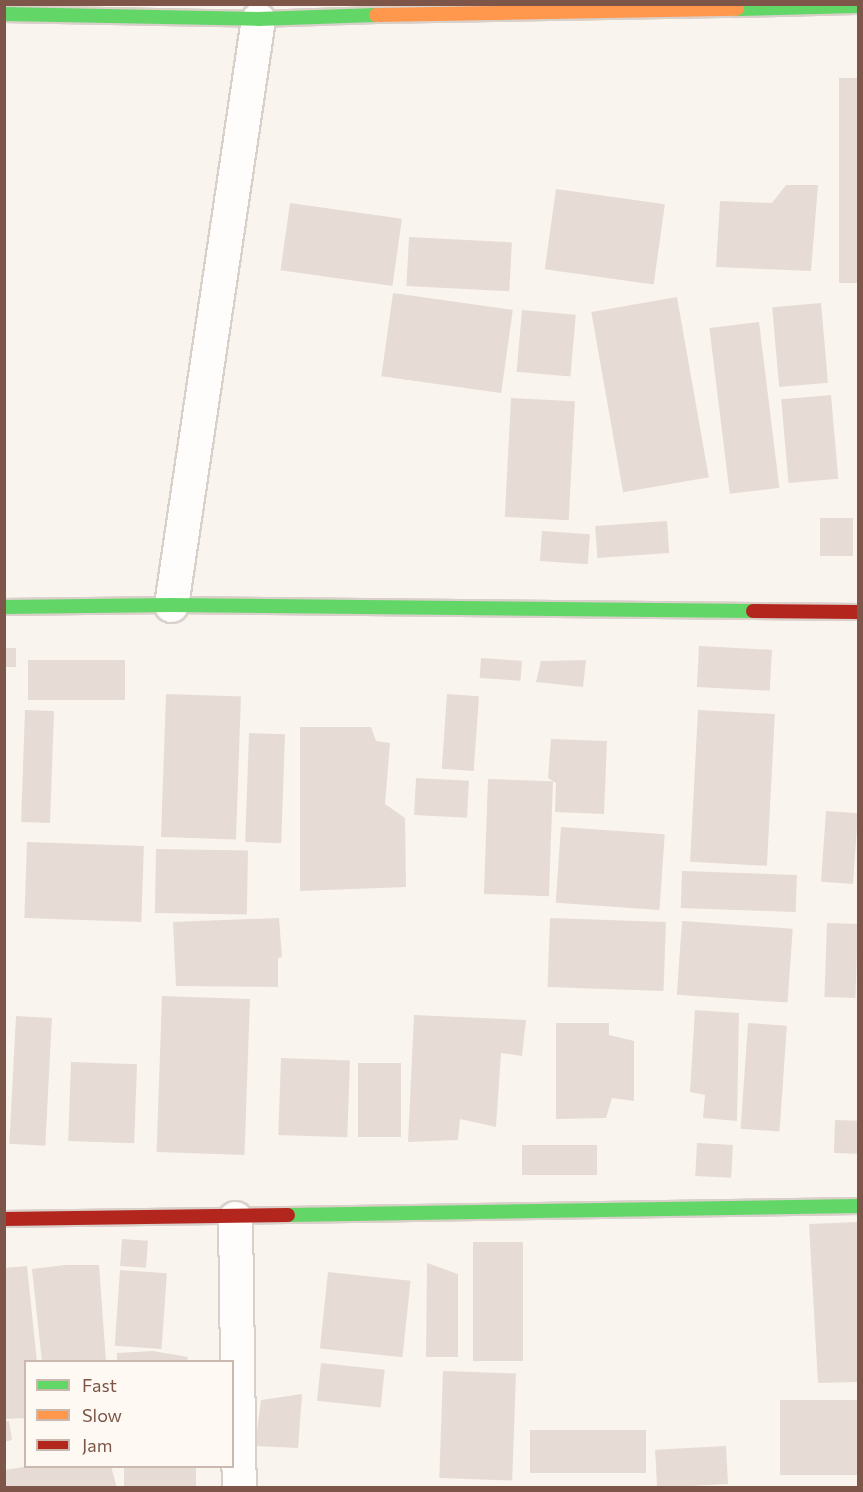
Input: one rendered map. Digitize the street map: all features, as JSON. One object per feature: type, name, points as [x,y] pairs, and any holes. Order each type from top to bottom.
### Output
[{"type":"street","points":[[4,14],[258,19],[316,10],[502,15],[858,6]]},
{"type":"street","points":[[171,605],[258,19]]},
{"type":"street","points":[[4,607],[171,605],[858,612]]},
{"type":"street","points":[[4,1219],[235,1218],[858,1206]]},
{"type":"street","points":[[235,1218],[239,1488]]},
{"type":"building","points":[[839,78],[858,78],[858,283],[839,283]]},
{"type":"building","points":[[786,185],[818,185],[811,271],[716,267],[720,201],[772,203]]},
{"type":"building","points":[[556,189],[665,204],[654,285],[545,269]]},
{"type":"building","points":[[290,203],[402,219],[392,286],[281,270]]},
{"type":"building","points":[[409,237],[512,242],[509,291],[406,286]]},
{"type":"building","points":[[393,293],[513,310],[501,393],[381,376]]},
{"type":"building","points":[[677,297],[709,477],[623,492],[591,312]]},
{"type":"building","points":[[821,303],[828,383],[779,387],[772,307]]},
{"type":"building","points":[[522,310],[576,315],[570,376],[517,372]]},
{"type":"building","points":[[759,322],[779,488],[730,494],[709,328]]},
{"type":"building","points":[[831,395],[838,479],[789,483],[781,399]]},
{"type":"building","points":[[511,398],[575,401],[569,520],[505,517]]},
{"type":"building","points":[[820,518],[853,518],[853,556],[820,556]]},
{"type":"building","points":[[667,521],[669,553],[597,558],[595,526]]},
{"type":"building","points":[[542,531],[590,534],[588,564],[540,561]]},
{"type":"building","points":[[699,646],[772,650],[770,691],[697,687]]},
{"type":"building","points":[[4,648],[16,648],[16,667],[4,667]]},
{"type":"building","points":[[481,658],[522,661],[521,681],[480,678]]},
{"type":"building","points":[[28,660],[125,660],[125,700],[28,700]]},
{"type":"building","points":[[586,660],[583,687],[536,682],[541,661]]},
{"type":"building","points":[[166,694],[241,697],[236,840],[161,837]]},
{"type":"building","points":[[447,694],[479,696],[474,771],[442,769]]},
{"type":"building","points":[[25,710],[54,711],[50,823],[21,822]]},
{"type":"building","points":[[698,710],[775,714],[767,866],[690,862]]},
{"type":"building","points":[[300,727],[371,727],[376,741],[390,743],[385,804],[405,818],[406,887],[300,891]]},
{"type":"building","points":[[249,733],[285,734],[281,843],[245,842]]},
{"type":"building","points":[[551,739],[607,741],[604,814],[555,812],[556,783],[548,778]]},
{"type":"building","points":[[416,778],[469,781],[467,818],[414,815]]},
{"type":"building","points":[[488,779],[553,781],[549,896],[484,894]]},
{"type":"building","points":[[826,811],[858,813],[853,884],[821,882]]},
{"type":"building","points":[[561,827],[665,834],[659,910],[556,903]]},
{"type":"building","points":[[27,842],[144,846],[141,922],[24,918]]},
{"type":"building","points":[[156,849],[248,851],[247,915],[155,913]]},
{"type":"building","points":[[682,871],[797,875],[796,912],[681,908]]},
{"type":"building","points":[[279,918],[282,957],[278,958],[278,987],[176,986],[173,922]]},
{"type":"building","points":[[550,918],[666,922],[664,991],[548,987]]},
{"type":"building","points":[[682,921],[793,929],[788,1003],[677,995]]},
{"type":"building","points":[[827,923],[858,924],[855,998],[824,997]]},
{"type":"building","points":[[162,996],[250,999],[245,1155],[157,1152]]},
{"type":"building","points":[[695,1010],[739,1013],[737,1121],[703,1118],[705,1095],[690,1092]]},
{"type":"building","points":[[414,1015],[526,1020],[522,1056],[501,1053],[496,1127],[460,1119],[458,1140],[408,1142]]},
{"type":"building","points":[[16,1016],[52,1018],[45,1146],[9,1144]]},
{"type":"building","points":[[556,1023],[609,1023],[609,1035],[634,1041],[634,1101],[612,1098],[606,1118],[556,1119]]},
{"type":"building","points":[[748,1023],[787,1026],[780,1131],[741,1129]]},
{"type":"building","points":[[281,1058],[350,1060],[347,1137],[278,1135]]},
{"type":"building","points":[[71,1062],[137,1064],[134,1143],[68,1141]]},
{"type":"building","points":[[358,1063],[401,1063],[401,1137],[358,1137]]},
{"type":"building","points":[[835,1120],[858,1121],[857,1154],[834,1153]]},
{"type":"building","points":[[697,1143],[733,1145],[731,1178],[695,1176]]},
{"type":"building","points":[[522,1145],[597,1145],[597,1175],[522,1175]]},
{"type":"building","points":[[858,1222],[858,1382],[818,1383],[809,1224]]},
{"type":"building","points":[[122,1239],[148,1241],[146,1268],[120,1266]]},
{"type":"building","points":[[473,1242],[523,1242],[523,1361],[473,1361]]},
{"type":"building","points":[[427,1263],[458,1274],[458,1357],[426,1357]]},
{"type":"building","points":[[65,1265],[99,1265],[106,1360],[42,1360],[32,1269]]},
{"type":"building","points":[[27,1266],[37,1360],[24,1360],[24,1418],[4,1419],[4,1268]]},
{"type":"building","points":[[120,1270],[167,1273],[162,1349],[115,1346]]},
{"type":"building","points":[[328,1272],[411,1281],[402,1357],[320,1349]]},
{"type":"building","points":[[153,1351],[188,1357],[187,1360],[117,1360],[117,1353]]},
{"type":"building","points":[[321,1363],[385,1370],[381,1407],[317,1401]]},
{"type":"building","points":[[443,1371],[516,1374],[512,1480],[439,1478]]},
{"type":"building","points":[[302,1394],[298,1448],[255,1446],[261,1400]]},
{"type":"building","points":[[780,1400],[858,1400],[858,1475],[780,1475]]},
{"type":"building","points":[[9,1421],[12,1440],[4,1442],[4,1422]]},
{"type":"building","points":[[530,1430],[646,1430],[646,1473],[530,1473]]},
{"type":"building","points":[[726,1446],[728,1484],[657,1488],[655,1450]]},
{"type":"building","points":[[24,1467],[112,1468],[117,1488],[4,1488],[4,1470]]},
{"type":"building","points":[[124,1468],[196,1468],[196,1488],[124,1488]]},
{"type":"traffic: fast","points":[[737,9],[858,6]]},
{"type":"traffic: fast","points":[[4,14],[258,19],[376,15]]},
{"type":"traffic: fast","points":[[4,607],[171,605],[753,611]]},
{"type":"traffic: fast","points":[[288,1215],[858,1206]]},
{"type":"traffic: slow","points":[[376,15],[737,9]]},
{"type":"traffic: jam","points":[[753,611],[858,612]]},
{"type":"traffic: jam","points":[[4,1219],[288,1215]]}]
